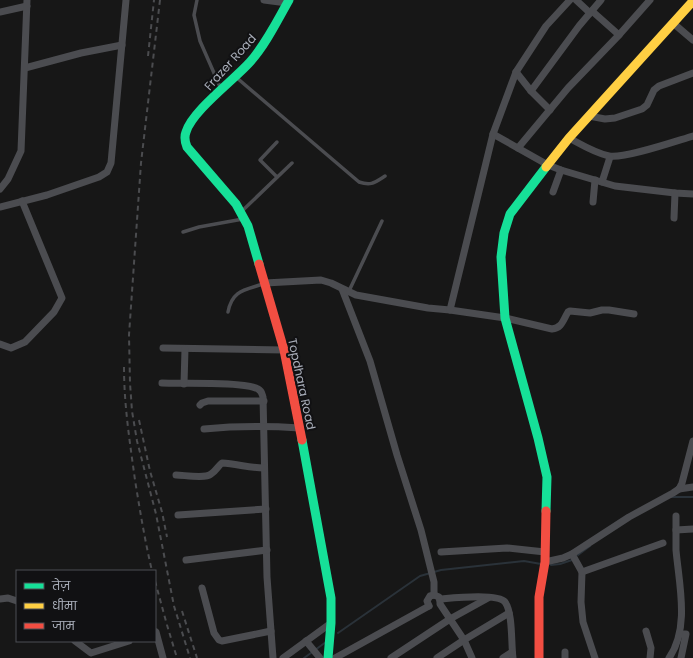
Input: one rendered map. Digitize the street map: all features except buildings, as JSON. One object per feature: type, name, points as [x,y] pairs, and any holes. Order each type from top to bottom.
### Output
[{"type":"street","points":[[0,207],[47,195],[99,177],[107,172],[111,163],[126,0]]},
{"type":"street","points":[[264,0],[288,1]]},
{"type":"street","points":[[450,310],[493,134],[516,72],[546,26],[570,0]]},
{"type":"street","points":[[576,0],[619,35]]},
{"type":"street","points":[[531,91],[601,0]]},
{"type":"street","points":[[518,148],[568,88],[650,0]]},
{"type":"street","name":"Frazer Road","points":[[185,138],[187,130],[198,114],[249,62],[271,34],[288,1]]},
{"type":"street","points":[[539,658],[539,596],[545,557],[547,476],[505,318],[501,257],[504,233],[510,214],[569,138],[692,2]]},
{"type":"street","points":[[0,12],[27,3],[21,152],[8,179],[0,189]]},
{"type":"street","points":[[673,23],[693,40]]},
{"type":"street","points":[[25,68],[81,53],[122,45]]},
{"type":"street","points":[[516,72],[531,91],[550,110]]},
{"type":"street","points":[[589,116],[605,119],[615,118],[642,109],[647,105],[654,90],[659,86],[693,73]]},
{"type":"street","points":[[493,134],[548,165],[561,170],[615,186],[693,194]]},
{"type":"street","points":[[569,138],[598,153],[610,156],[635,152],[693,136]]},
{"type":"street","name":"Topdhara Road","points":[[185,138],[187,147],[236,204],[248,226],[284,350],[331,598],[331,624],[322,658]]},
{"type":"street","points":[[593,202],[599,181],[610,156]]},
{"type":"street","points":[[554,192],[561,170]]},
{"type":"street","points":[[674,218],[675,193]]},
{"type":"street","points":[[0,344],[11,348],[25,342],[54,312],[62,298],[22,201]]},
{"type":"street","points":[[265,283],[321,280],[356,295],[394,303],[505,318],[554,329],[562,325],[568,312],[570,311],[590,313],[609,310],[634,314]]},
{"type":"street","points":[[345,290],[370,361],[438,600],[464,640],[472,658]]},
{"type":"street","points":[[163,348],[284,350]]},
{"type":"street","points":[[184,384],[185,349]]},
{"type":"street","points":[[162,383],[239,385],[257,388],[261,391],[264,401],[264,468],[273,658]]},
{"type":"street","points":[[200,405],[208,401],[264,401]]},
{"type":"street","points":[[204,429],[265,426],[300,428]]},
{"type":"street","points":[[679,489],[692,450],[693,441]]},
{"type":"street","points":[[176,475],[206,477],[212,474],[222,463],[241,464],[250,468],[264,468]]},
{"type":"street","points":[[441,552],[507,548],[545,557],[563,558],[572,554],[629,517],[663,500],[679,489],[693,487]]},
{"type":"street","points":[[178,515],[266,509]]},
{"type":"street","points":[[676,516],[676,550],[686,634],[681,658]]},
{"type":"street","points":[[676,530],[693,529]]},
{"type":"street","points":[[582,572],[663,543]]},
{"type":"street","points":[[186,560],[267,550]]},
{"type":"street","points":[[572,554],[582,572],[581,602],[583,622],[595,658]]},
{"type":"street","points":[[202,588],[214,633],[219,640],[222,641],[271,631]]},
{"type":"street","points":[[429,606],[428,598],[430,596],[438,600],[460,598],[496,598],[503,601],[506,604],[509,613],[513,655],[503,658]]},
{"type":"street","points":[[0,599],[8,598],[16,601]]},
{"type":"street","points":[[391,658],[450,619],[489,598]]},
{"type":"street","points":[[335,658],[429,606],[436,608],[438,600]]},
{"type":"street","points":[[437,658],[509,613]]},
{"type":"street","points":[[283,658],[331,624]]},
{"type":"street","points":[[646,631],[651,648],[650,658]]},
{"type":"street","points":[[156,632],[163,658]]},
{"type":"street","points":[[669,658],[686,634]]},
{"type":"street","points":[[306,641],[322,658]]},
{"type":"street","points":[[76,642],[91,653]]},
{"type":"street","points":[[84,658],[91,653],[126,642]]},
{"type":"lane","points":[[197,0],[194,15],[200,41],[222,90]]},
{"type":"lane","points":[[235,77],[359,182],[368,185],[375,183],[385,176]]},
{"type":"lane","points":[[277,142],[260,160],[277,177]]},
{"type":"lane","points":[[183,232],[242,216],[277,177],[292,163]]},
{"type":"lane","points":[[345,290],[382,221]]},
{"type":"lane","points":[[228,312],[233,298],[241,292],[265,283]]},
{"type":"waterway","points":[[671,497],[693,497]]},
{"type":"waterway","points":[[578,555],[590,546]]},
{"type":"waterway","points":[[551,565],[572,560]]},
{"type":"waterway","points":[[338,633],[420,576],[441,570],[524,561],[541,564]]},
{"type":"waterway","points":[[304,658],[326,642]]},
{"type":"railway","points":[[148,56],[154,0]]},
{"type":"railway","points":[[160,0],[141,163],[129,335],[130,383],[132,411],[137,441],[156,514],[174,606],[190,658]]},
{"type":"railway","points":[[124,367],[126,410],[131,452],[152,570]]},
{"type":"railway","points":[[139,420],[167,537]]},
{"type":"railway","points":[[156,585],[177,658]]},
{"type":"railway","points":[[182,611],[197,658]]},
{"type":"traffic: fast","points":[[259,264],[248,226],[236,204],[187,147],[185,136],[196,115],[256,55],[289,0]]},
{"type":"traffic: fast","points":[[546,167],[510,214],[504,233],[501,257],[505,318],[538,438],[547,477],[546,511]]},
{"type":"traffic: fast","points":[[302,440],[331,598],[331,623],[328,658]]},
{"type":"traffic: slow","points":[[546,167],[569,138],[693,1]]},
{"type":"traffic: jam","points":[[259,264],[284,350],[302,440]]},
{"type":"traffic: jam","points":[[539,658],[539,597],[545,562],[546,511]]}]
